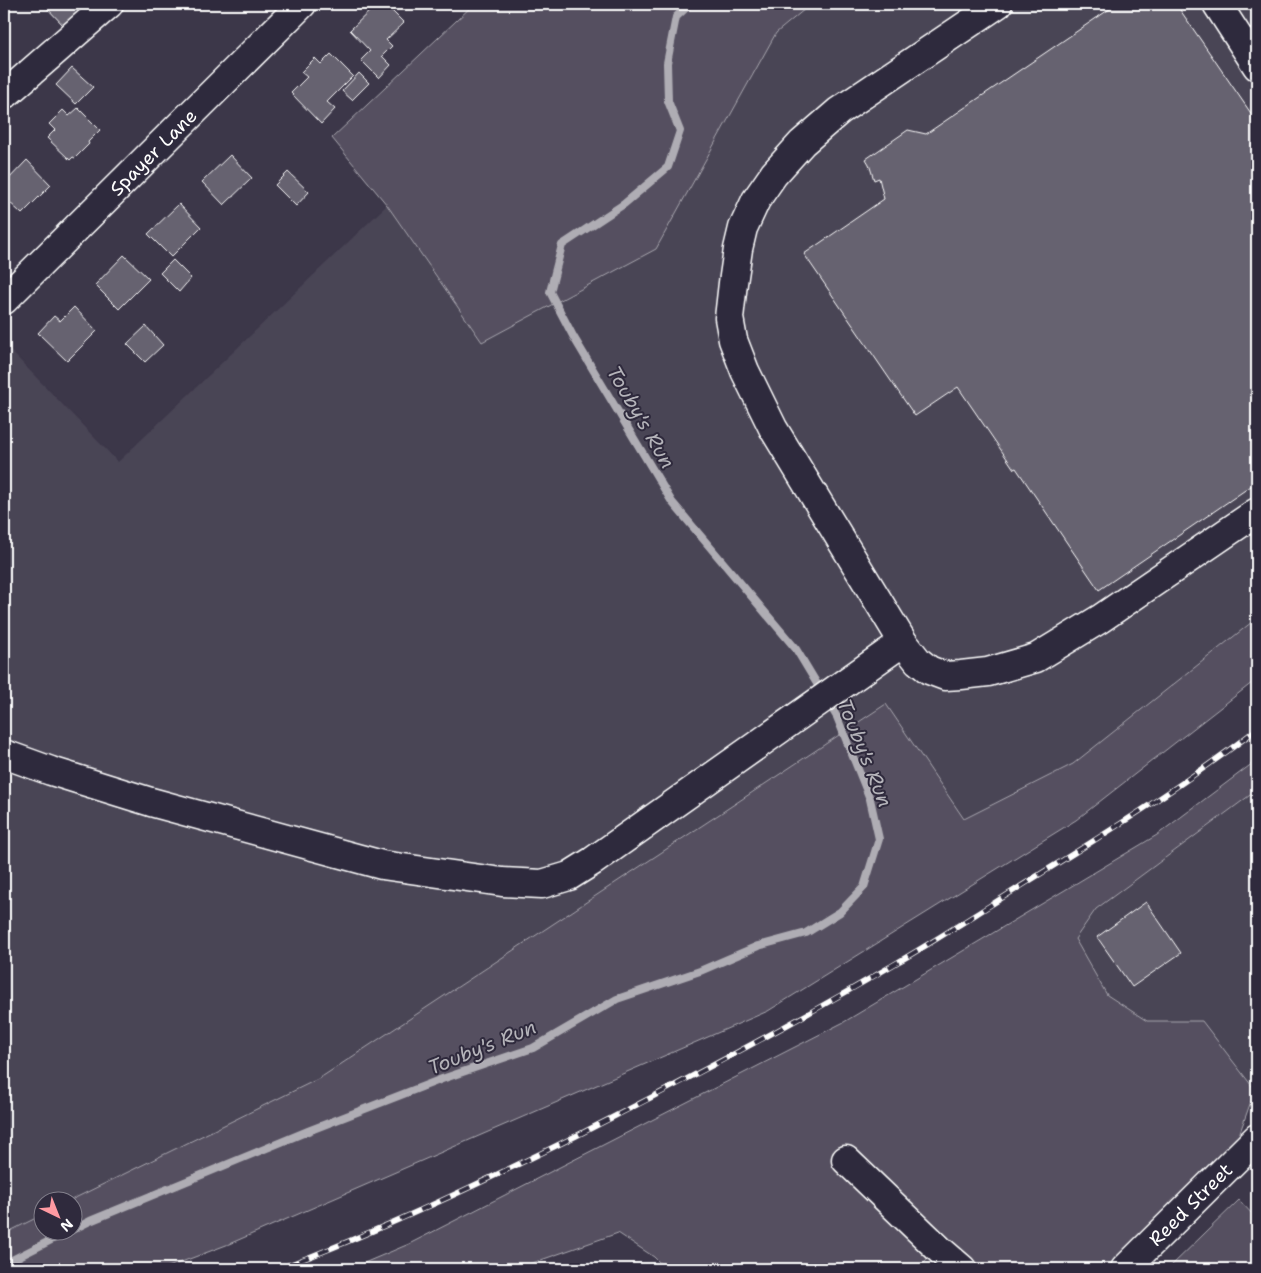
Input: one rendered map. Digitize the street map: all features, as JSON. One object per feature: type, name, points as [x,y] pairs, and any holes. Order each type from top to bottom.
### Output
[{"type":"street","points":[[7,93],[109,4]]},
{"type":"street","name":"Spayer Lane","points":[[4,300],[302,4]]},
{"type":"street","points":[[998,4],[839,111],[802,143],[774,174],[756,200],[743,228],[738,249],[729,318],[733,340],[745,371],[773,428],[903,642],[923,666],[945,676],[962,676],[988,672],[1036,658],[1100,619],[1257,512]]},
{"type":"street","points":[[1216,4],[1257,66]]},
{"type":"street","points":[[4,754],[51,772],[151,802],[382,864],[502,882],[542,884],[569,876],[592,861],[903,642]]},
{"type":"street","name":"Reed Street","points":[[1125,1269],[1257,1138]]},
{"type":"street","points":[[846,1160],[962,1269]]},
{"type":"shaded area","points":[[474,4],[811,4],[776,33],[656,249],[482,342],[387,205],[332,138]]},
{"type":"shaded area","points":[[811,4],[1257,4],[1257,618],[1073,764],[964,819],[886,704],[320,1078],[82,1195],[82,1190],[32,1190],[32,1220],[4,1234],[4,344],[118,462],[387,205],[482,342],[656,249],[776,33]]},
{"type":"shaded area","points":[[1257,618],[1257,679],[1076,820],[768,1011],[229,1244],[163,1269],[4,1269],[4,1234],[32,1220],[32,1240],[82,1240],[82,1195],[320,1078],[886,704],[964,819],[1073,764]]},
{"type":"shaded area","points":[[1257,760],[1257,790],[1096,909],[1075,939],[1107,995],[1147,1021],[1202,1021],[1255,1090],[1239,1135],[1113,1269],[981,1269],[949,1241],[917,1269],[666,1269],[654,1257],[618,1233],[517,1269],[350,1269],[409,1244],[844,1022],[1157,835]]},
{"type":"shaded area","points":[[1257,790],[1257,1092],[1202,1021],[1147,1021],[1107,995],[1075,939],[1096,909]]},
{"type":"shaded area","points":[[1239,1200],[1257,1219],[1257,1269],[1168,1269]]},
{"type":"building","points":[[83,4],[86,7],[65,27],[44,5]]},
{"type":"building","points":[[377,4],[385,4],[404,23],[386,40],[392,46],[382,56],[391,65],[379,78],[361,60],[370,51],[350,30]]},
{"type":"building","points":[[1117,4],[1176,4],[1257,122],[1257,482],[1099,590],[958,387],[915,416],[804,254],[884,199],[879,178],[874,180],[866,159],[908,130],[926,134]]},
{"type":"building","points":[[331,54],[353,76],[327,102],[335,109],[321,124],[291,93],[307,77],[301,72],[315,58],[321,64]]},
{"type":"building","points":[[72,68],[93,87],[76,104],[56,85]]},
{"type":"building","points":[[359,73],[369,83],[352,100],[342,91]]},
{"type":"building","points":[[78,108],[100,130],[75,158],[73,157],[70,160],[47,138],[55,130],[49,124],[63,110],[69,116]]},
{"type":"building","points":[[230,155],[252,178],[224,205],[202,182]]},
{"type":"building","points":[[27,160],[51,185],[22,214],[4,197],[4,184]]},
{"type":"building","points":[[288,172],[309,192],[296,206],[275,185]]},
{"type":"building","points":[[179,204],[201,227],[171,257],[148,234]]},
{"type":"building","points":[[124,255],[149,279],[119,309],[95,285]]},
{"type":"building","points":[[173,260],[191,278],[179,292],[160,273]]},
{"type":"building","points":[[74,307],[97,331],[67,361],[38,333],[54,316],[60,321]]},
{"type":"building","points":[[146,326],[163,345],[145,362],[127,344]]},
{"type":"building","points":[[1146,902],[1181,953],[1132,987],[1097,937]]},
{"type":"waterway","name":"Touby's Run","points":[[82,1225],[308,1131],[442,1079],[533,1048],[617,999],[700,971],[758,946],[806,933],[840,912],[864,887],[879,839],[870,799],[837,717],[796,649],[672,502],[573,336],[550,292],[562,245],[624,204],[668,167],[680,131],[668,101],[667,63],[676,17],[690,4]]},
{"type":"waterway","name":"Touby's Run","points":[[4,1264],[51,1240]]},
{"type":"railway","points":[[278,1269],[392,1223],[503,1172],[779,1030],[922,948],[1094,840],[1226,753],[1257,729]]}]
